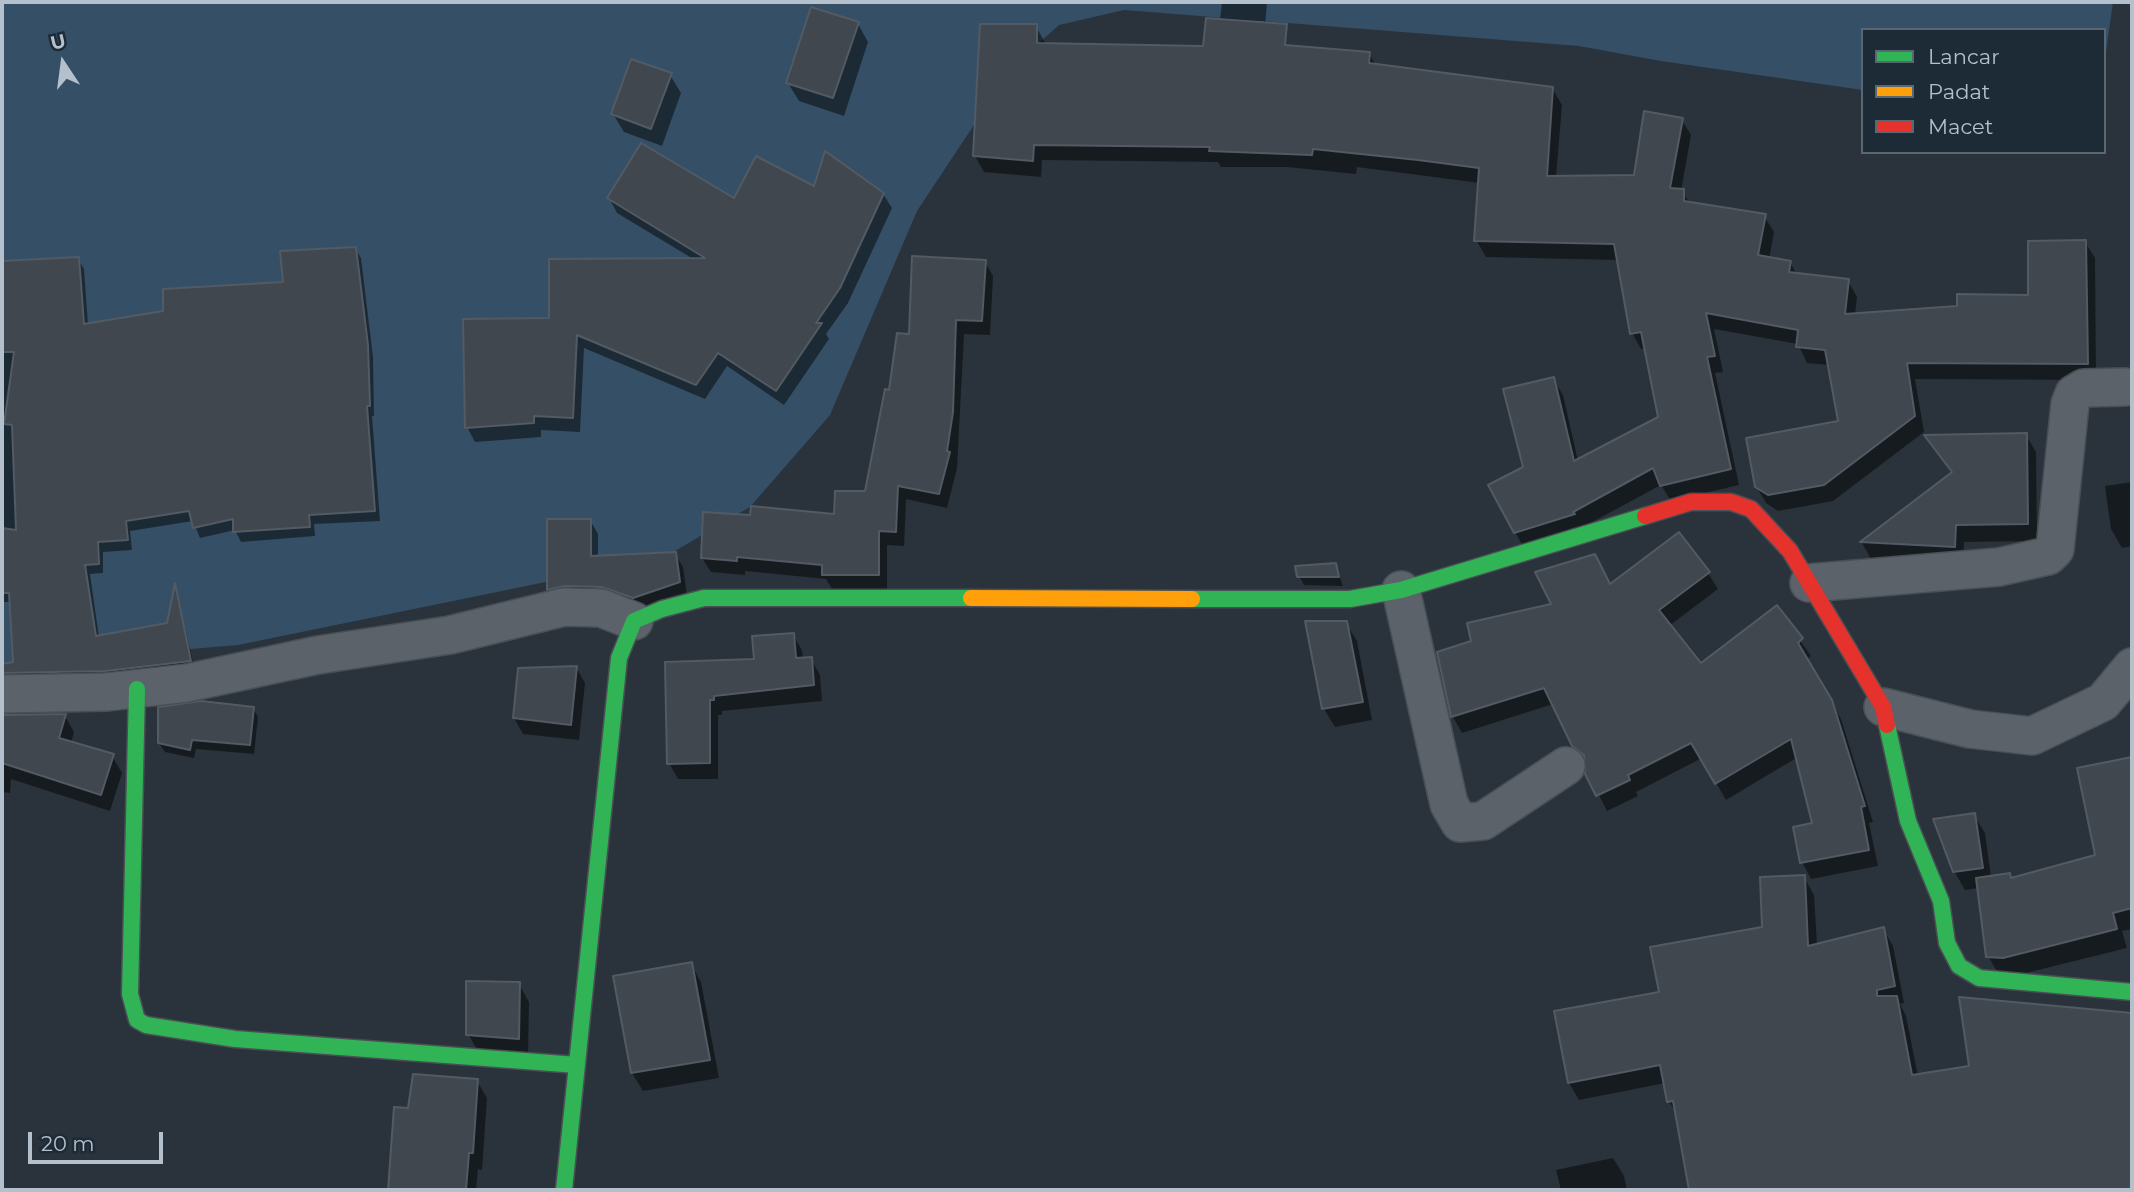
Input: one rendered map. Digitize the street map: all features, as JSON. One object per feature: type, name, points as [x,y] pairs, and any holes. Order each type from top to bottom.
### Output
[{"type":"main road","points":[[564,1190],[619,658],[635,621],[662,609],[704,598],[1350,599],[1401,590],[1691,502],[1731,502],[1751,509],[1790,551],[1883,707],[1908,821],[1941,901],[1947,943],[1959,966],[1979,978],[2132,992]]},
{"type":"main road","points":[[137,688],[130,994],[137,1020],[146,1026],[235,1039],[577,1065]]},
{"type":"street","points":[[1809,583],[1999,567],[2048,556],[2056,549],[2070,404],[2074,394],[2084,388],[2124,387]]},
{"type":"street","points":[[1401,590],[1449,804],[1460,823],[1483,821],[1566,766]]},
{"type":"street","points":[[2,694],[187,683],[318,655],[450,635],[565,607],[601,608],[635,621]]},
{"type":"street","points":[[1883,707],[1970,729],[2032,736],[2103,702],[2132,667]]},
{"type":"water","points":[[2,2],[2113,2],[2106,52],[2106,28],[1861,28],[1861,90],[1661,61],[1579,46],[1124,10],[1059,25],[1013,66],[917,211],[830,415],[750,507],[663,558],[238,645],[2,665]]},
{"type":"building","points":[[811,7],[859,22],[833,98],[786,83]]},
{"type":"building","points":[[1206,18],[1287,24],[1285,45],[1370,52],[1369,63],[1553,87],[1547,176],[1634,175],[1644,111],[1683,118],[1670,188],[1684,189],[1684,201],[1766,214],[1758,255],[1791,261],[1789,272],[1849,279],[1845,314],[1957,306],[1957,294],[2028,295],[2028,241],[2086,240],[2088,364],[1907,363],[1915,416],[1824,485],[1768,495],[1755,487],[1746,438],[1838,421],[1825,350],[1796,347],[1798,330],[1706,313],[1715,356],[1707,357],[1731,469],[1660,486],[1653,468],[1573,512],[1575,514],[1514,533],[1488,485],[1523,467],[1503,389],[1554,377],[1574,461],[1658,417],[1641,332],[1630,334],[1614,244],[1474,241],[1479,168],[1313,149],[1312,155],[1209,151],[1210,147],[1034,145],[1033,161],[973,156],[980,24],[1037,24],[1037,43],[1203,46]]},
{"type":"building","points":[[631,59],[672,73],[651,129],[611,114]]},
{"type":"building","points":[[641,143],[734,198],[756,156],[814,186],[825,151],[884,193],[840,288],[816,323],[822,323],[776,391],[718,353],[696,385],[577,335],[573,418],[534,416],[534,423],[465,428],[463,319],[549,318],[549,259],[705,258],[607,198]]},
{"type":"building","points":[[356,247],[368,345],[370,406],[367,406],[375,511],[309,515],[310,527],[233,532],[233,519],[193,528],[189,511],[126,521],[128,540],[98,542],[99,564],[85,565],[96,636],[167,623],[175,583],[191,661],[106,671],[2,673],[2,664],[13,662],[9,593],[2,593],[2,528],[16,530],[12,425],[4,424],[14,352],[3,352],[2,261],[79,257],[84,324],[163,311],[163,289],[283,282],[280,251]]},
{"type":"building","points":[[912,256],[986,260],[982,321],[956,320],[953,412],[947,451],[950,452],[939,494],[898,486],[896,532],[879,531],[879,575],[822,575],[822,565],[737,557],[737,561],[701,558],[703,512],[750,515],[751,506],[834,514],[835,491],[865,491],[885,389],[889,390],[897,333],[909,334]]},
{"type":"building","points":[[2027,433],[2028,524],[1956,525],[1955,547],[1860,542],[1952,472],[1924,435]]},
{"type":"building","points":[[547,519],[591,519],[591,556],[676,552],[680,582],[633,598],[602,587],[565,586],[547,590]]},
{"type":"building","points":[[1679,532],[1710,572],[1659,610],[1701,663],[1777,605],[1803,638],[1798,643],[1832,700],[1865,806],[1861,807],[1869,850],[1800,863],[1793,827],[1812,823],[1791,739],[1715,784],[1691,743],[1628,775],[1630,780],[1596,796],[1585,774],[1584,755],[1572,746],[1544,688],[1451,717],[1437,652],[1471,641],[1467,623],[1551,604],[1535,572],[1595,554],[1610,584]]},
{"type":"building","points":[[1336,563],[1339,577],[1297,577],[1295,566]]},
{"type":"building","points":[[1305,621],[1347,621],[1363,702],[1322,709]]},
{"type":"building","points":[[794,633],[796,658],[812,657],[814,685],[714,696],[714,700],[710,700],[710,763],[667,764],[665,662],[754,659],[752,636]]},
{"type":"building","points":[[577,666],[571,725],[513,718],[518,668]]},
{"type":"building","points":[[201,701],[254,707],[250,745],[192,740],[190,750],[158,743],[158,707]]},
{"type":"building","points":[[66,714],[59,738],[114,754],[101,795],[2,763],[2,715]]},
{"type":"building","points":[[2132,757],[2132,908],[2113,913],[2117,929],[2003,958],[1986,957],[1976,878],[2010,873],[2011,878],[2095,855],[2077,768]]},
{"type":"building","points":[[1975,813],[1983,868],[1953,872],[1933,819]]},
{"type":"building","points":[[1805,875],[1808,946],[1884,927],[1895,986],[1877,990],[1877,996],[1897,996],[1912,1075],[1969,1066],[1959,997],[2132,1013],[2132,1190],[1689,1190],[1673,1101],[1667,1102],[1660,1065],[1568,1083],[1554,1011],[1659,992],[1650,947],[1762,927],[1760,877]]},
{"type":"building","points":[[692,962],[710,1060],[631,1073],[613,976]]},
{"type":"building","points":[[466,981],[520,982],[519,1039],[466,1035]]},
{"type":"building","points":[[413,1074],[478,1079],[473,1153],[469,1153],[466,1190],[388,1190],[394,1107],[408,1108]]},
{"type":"traffic: fast","points":[[1192,599],[1350,599],[1401,590],[1645,516]]},
{"type":"traffic: fast","points":[[564,1190],[619,658],[634,621],[662,609],[704,598],[971,598]]},
{"type":"traffic: fast","points":[[137,689],[130,994],[137,1020],[146,1025],[235,1039],[577,1065]]},
{"type":"traffic: fast","points":[[1887,725],[1908,821],[1941,901],[1947,943],[1959,966],[1979,978],[2132,992]]},
{"type":"traffic: slow","points":[[971,598],[1192,599]]},
{"type":"traffic: jam","points":[[1645,516],[1691,502],[1731,502],[1751,509],[1790,551],[1883,707],[1887,725]]}]
